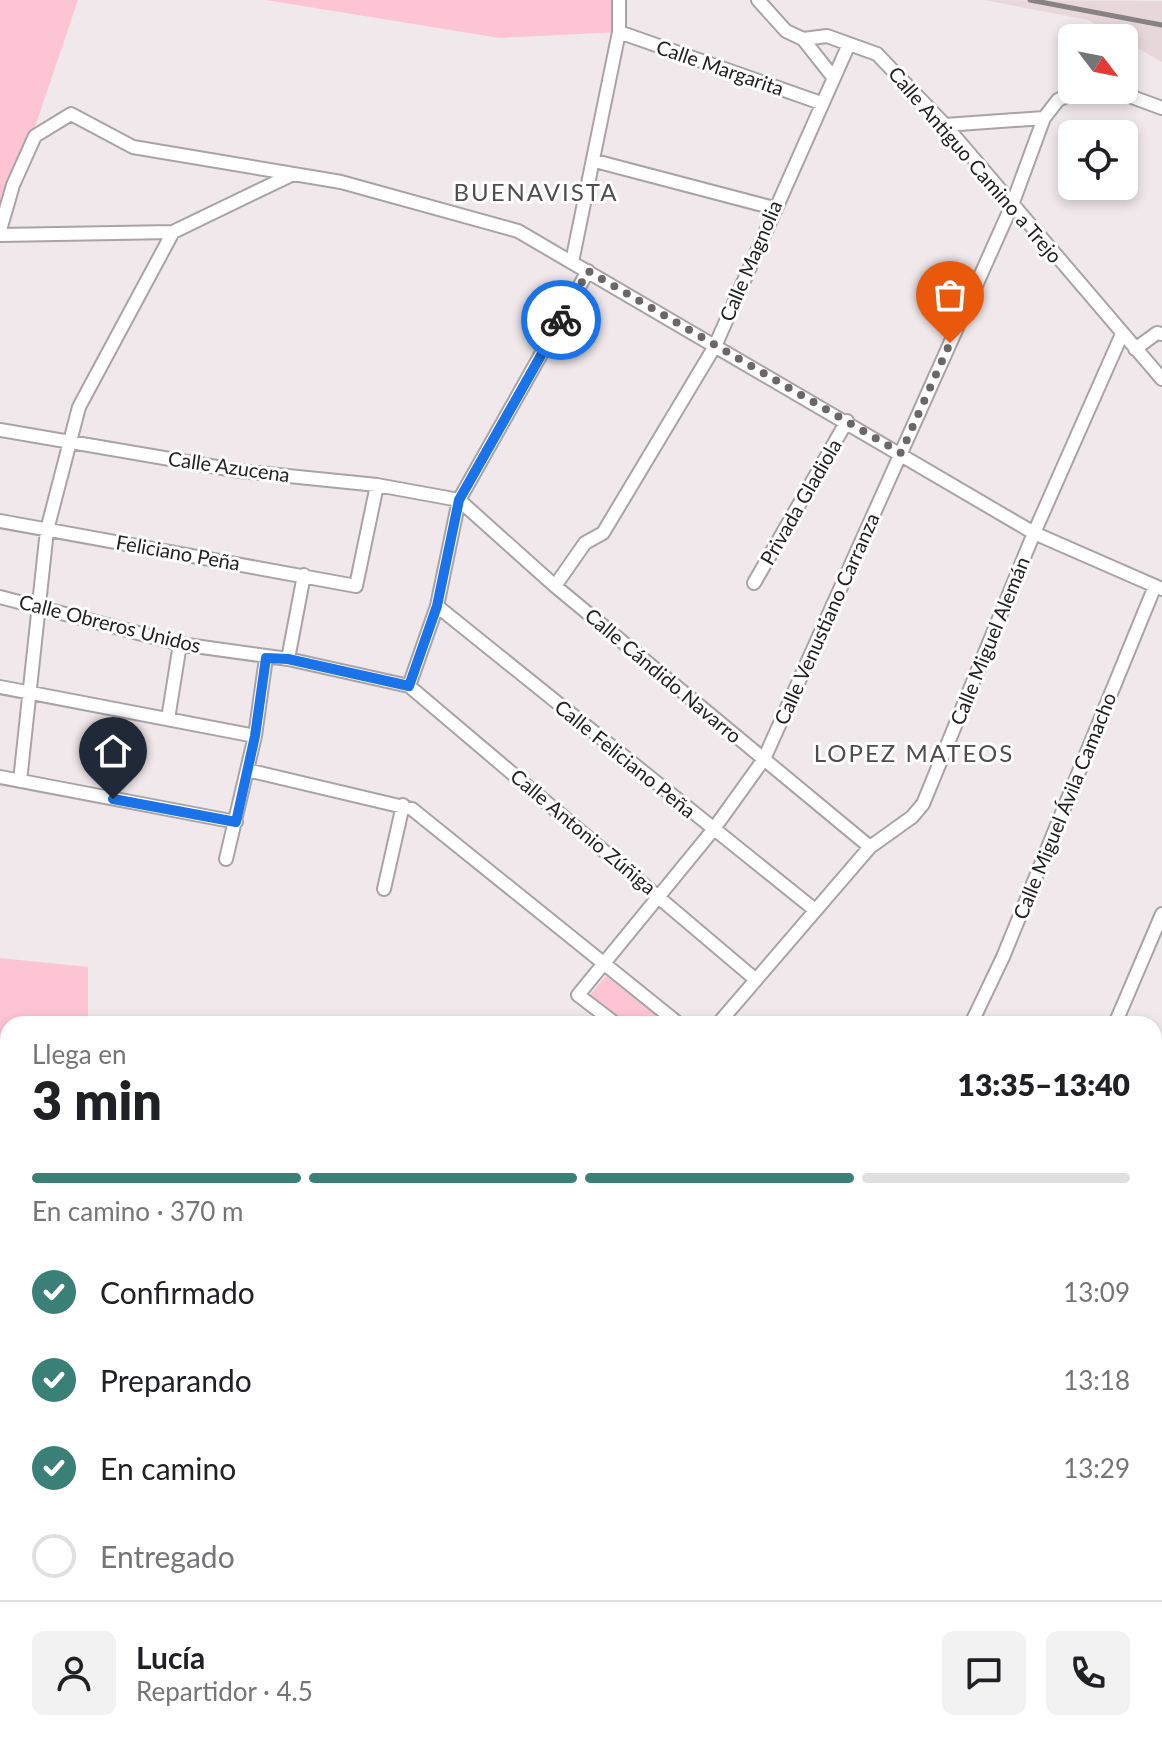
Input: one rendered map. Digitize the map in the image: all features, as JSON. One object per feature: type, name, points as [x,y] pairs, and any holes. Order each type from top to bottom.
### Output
[{"type":"street","points":[[572,262],[619,32],[619,0]]},
{"type":"street","points":[[758,0],[786,31],[803,39],[833,77]]},
{"type":"street","name":"Calle Margarita","points":[[619,32],[821,103]]},
{"type":"street","name":"Calle Antiguo Camino a Trejo","points":[[803,39],[827,36],[877,54],[945,125],[1162,379]]},
{"type":"street","name":"Calle Magnolia","points":[[555,586],[585,543],[603,533],[715,346],[849,44]]},
{"type":"street","points":[[1138,99],[1162,108]]},
{"type":"street","points":[[945,125],[1044,118],[1058,100]]},
{"type":"street","points":[[289,176],[173,232],[0,232],[13,185],[35,136],[71,114],[133,147],[289,176],[341,182],[518,231],[1034,533],[1159,588]]},
{"type":"street","name":"Calle Venustiano Carranza","points":[[606,1016],[578,995],[713,830],[764,759],[1012,205],[1044,118]]},
{"type":"street","points":[[595,161],[774,208]]},
{"type":"street","points":[[20,781],[47,530],[79,407],[173,232]]},
{"type":"street","points":[[409,686],[437,606],[459,500],[588,271]]},
{"type":"street","points":[[1135,349],[1157,333],[1162,334]]},
{"type":"street","name":"Calle Miguel Alemán","points":[[725,1016],[870,847],[912,817],[923,804],[1034,533],[1122,334]]},
{"type":"street","name":"Privada Gladiola","points":[[754,583],[847,421]]},
{"type":"street","name":"Calle Azucena","points":[[0,430],[240,471],[377,485],[459,500]]},
{"type":"street","name":"Feliciano Peña","points":[[0,521],[356,586],[377,485]]},
{"type":"street","name":"Calle Cándido Navarro","points":[[459,500],[555,586],[870,847]]},
{"type":"street","points":[[288,659],[304,575]]},
{"type":"street","name":"Calle Miguel Ávila Camacho","points":[[975,1016],[1009,943],[1159,588]]},
{"type":"street","name":"Calle Obreros Unidos","points":[[0,597],[39,604],[180,644],[288,659],[409,686]]},
{"type":"street","name":"Calle Feliciano Peña","points":[[437,606],[815,910]]},
{"type":"street","points":[[168,719],[180,644]]},
{"type":"street","points":[[226,859],[255,736],[266,658]]},
{"type":"street","name":"Calle Antonio Zúñiga","points":[[409,686],[755,979]]},
{"type":"street","points":[[0,687],[255,736]]},
{"type":"street","points":[[247,770],[403,805],[669,1016]]},
{"type":"street","points":[[0,777],[236,822]]},
{"type":"street","points":[[384,889],[403,805]]},
{"type":"street","points":[[1118,1016],[1162,914]]},
{"type":"shaded area","points":[[0,0],[78,0],[0,230]]},
{"type":"shaded area","points":[[266,0],[623,0],[619,32],[500,38]]},
{"type":"shaded area","points":[[984,0],[1162,1],[1162,62],[1138,48],[1138,24],[1095,24],[1088,20]]},
{"type":"shaded area","points":[[0,958],[88,967],[88,1016],[0,1016]]},
{"type":"shaded area","points":[[606,976],[658,1016],[613,1016],[588,997]]},
{"type":"railway","points":[[1030,0],[1162,25]]},
{"type":"way so far","points":[[561,320],[588,271],[901,453],[950,343]]},
{"type":"district","name":"BUENAVISTA","points":[[536,193]]},
{"type":"district","name":"LOPEZ MATEOS","points":[[914,754]]},
{"type":"route","points":[[113,799],[236,822],[255,736],[266,658],[288,659],[409,686],[437,606],[459,500],[561,320]]}]
